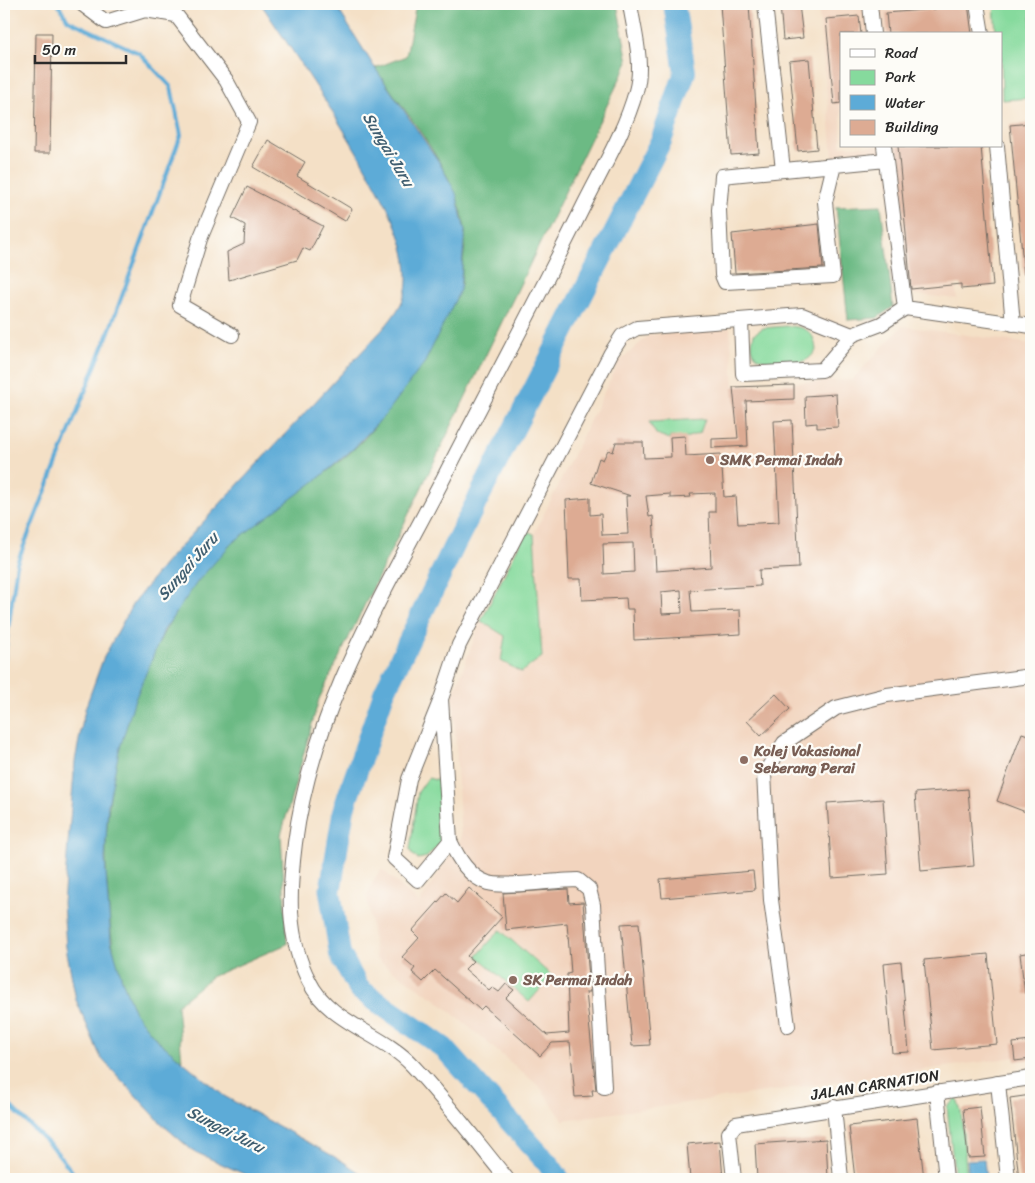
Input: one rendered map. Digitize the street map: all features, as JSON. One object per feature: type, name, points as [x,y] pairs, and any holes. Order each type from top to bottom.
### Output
[{"type":"street","points":[[82,4],[106,22],[145,10],[176,15],[226,80],[250,122],[200,239],[180,305],[232,335]]},
{"type":"street","points":[[507,1179],[411,1063],[383,1041],[330,1010],[309,983],[291,921],[291,870],[298,815],[318,739],[366,625],[560,253],[628,113],[637,88],[639,68],[630,4]]},
{"type":"street","points":[[765,4],[783,170]]},
{"type":"street","points":[[870,4],[873,32]]},
{"type":"street","points":[[977,4],[982,32]]},
{"type":"street","points":[[997,148],[1013,324]]},
{"type":"street","points":[[834,166],[825,202],[833,276],[726,282],[722,275],[719,210],[722,176],[834,166],[885,153],[905,308]]},
{"type":"street","points":[[741,321],[743,374],[822,370],[852,335],[882,324],[905,308],[1031,326]]},
{"type":"street","points":[[450,841],[418,880],[394,858],[409,779],[441,699],[459,644],[606,361],[622,336],[636,328],[802,315],[852,335]]},
{"type":"street","points":[[788,1026],[771,900],[764,774],[784,742],[836,708],[887,695],[1031,676]]},
{"type":"street","points":[[441,699],[450,841],[458,859],[474,874],[488,883],[508,884],[578,880],[589,889],[593,905],[604,1087]]},
{"type":"street","name":"JALAN CARNATION","points":[[734,1179],[730,1133],[736,1124],[834,1107],[1031,1078]]},
{"type":"street","points":[[998,1083],[1008,1179]]},
{"type":"street","points":[[938,1092],[946,1179]]},
{"type":"street","points":[[834,1107],[841,1179]]},
{"type":"shaded area","points":[[818,4],[927,4],[930,32],[840,32],[840,148],[941,148],[957,299],[903,293],[886,160],[834,165]]},
{"type":"shaded area","name":"Kolej Vokasional Seberang Perai","points":[[902,326],[1031,344],[1031,1055],[563,1120],[540,1087],[438,1001],[376,959],[367,896],[373,881],[382,869],[419,903],[461,839],[453,695],[481,621],[542,657],[534,534],[619,362],[649,335],[730,328],[734,385],[852,380]]},
{"type":"green space","points":[[416,4],[617,4],[628,62],[319,699],[281,835],[287,944],[211,977],[177,1005],[182,1061],[163,1045],[136,1016],[122,987],[114,953],[107,885],[106,840],[110,793],[120,747],[134,700],[152,656],[174,614],[201,576],[246,530],[338,463],[375,426],[385,414],[411,373],[460,289],[465,231],[461,210],[453,189],[430,146],[375,68],[406,56]]},
{"type":"green space","points":[[994,4],[1031,4],[1031,98],[1002,100],[1002,32],[996,32]]},
{"type":"green space","points":[[881,205],[893,307],[877,318],[848,320],[836,207]]},
{"type":"green space","points":[[799,327],[811,334],[816,350],[808,359],[796,363],[779,363],[763,360],[754,353],[752,343],[754,334],[763,328]]},
{"type":"green space","points":[[705,419],[700,433],[685,438],[670,437],[670,439],[656,434],[649,422]]},
{"type":"green space","points":[[526,531],[534,534],[542,657],[521,672],[501,661],[505,636],[481,621]]},
{"type":"green space","points":[[428,778],[440,781],[443,787],[442,841],[427,857],[418,859],[412,854],[410,849],[418,792]]},
{"type":"green space","points":[[500,930],[552,976],[529,1002],[477,956]]},
{"type":"green space","points":[[957,1098],[961,1111],[967,1179],[955,1179],[947,1107]]},
{"type":"water","name":"Sungai Juru","points":[[261,4],[335,4],[375,68],[439,162],[456,193],[465,231],[460,290],[425,362],[386,414],[353,449],[319,478],[232,543],[198,581],[164,630],[134,702],[119,751],[108,805],[105,859],[111,941],[123,983],[135,1013],[156,1039],[224,1096],[342,1161],[369,1179],[255,1179],[193,1151],[163,1125],[101,1058],[76,1000],[66,947],[63,903],[75,761],[85,709],[103,659],[132,605],[164,564],[382,330],[399,307],[405,294],[406,266],[401,239],[384,202],[332,111]]},
{"type":"water","points":[[984,1159],[986,1179],[969,1179],[967,1160]]},
{"type":"building","points":[[720,4],[749,4],[759,153],[731,155]]},
{"type":"building","points":[[780,4],[799,4],[803,38],[783,40]]},
{"type":"building","points":[[968,4],[972,32],[888,32],[886,13],[936,9],[935,6]]},
{"type":"building","points":[[859,16],[861,32],[840,32],[840,103],[834,104],[826,19]]},
{"type":"building","points":[[36,33],[52,33],[50,153],[34,153]]},
{"type":"building","points":[[809,59],[817,149],[798,151],[789,61]]},
{"type":"building","points":[[1031,123],[1031,274],[1024,275],[1010,125]]},
{"type":"building","points":[[268,140],[305,162],[297,176],[352,209],[345,221],[253,167]]},
{"type":"building","points":[[898,148],[981,148],[993,286],[961,289],[961,284],[911,289]]},
{"type":"building","points":[[247,187],[323,226],[310,251],[303,248],[297,260],[229,280],[227,252],[244,244],[245,225],[232,218]]},
{"type":"building","points":[[819,224],[823,268],[735,273],[732,234]]},
{"type":"building","points":[[794,385],[794,399],[746,401],[748,446],[712,448],[712,439],[738,438],[733,387]]},
{"type":"building","points":[[836,394],[838,427],[817,428],[817,423],[806,424],[805,396]]},
{"type":"building","points":[[792,420],[799,568],[759,570],[760,586],[690,590],[692,612],[740,610],[741,634],[634,640],[633,609],[627,609],[626,598],[582,600],[581,579],[569,579],[566,500],[590,498],[590,515],[601,514],[602,535],[628,534],[626,496],[631,496],[591,483],[599,458],[603,460],[608,450],[613,452],[616,442],[643,442],[644,458],[671,457],[670,437],[685,436],[686,456],[721,454],[724,497],[736,496],[738,524],[779,522],[774,421]],"holes":[[[715,493],[715,512],[709,512],[711,567],[656,571],[653,516],[649,517],[646,496],[670,494],[670,498],[691,497],[690,494]],[[633,543],[634,572],[604,574],[603,544]],[[681,590],[682,613],[662,614],[661,592]]]},
{"type":"building","points":[[776,694],[790,709],[761,736],[747,721]]},
{"type":"building","points":[[1022,733],[1031,736],[1031,814],[997,801]]},
{"type":"building","points":[[968,789],[974,866],[921,871],[915,793]]},
{"type":"building","points":[[883,799],[888,874],[832,878],[827,803]]},
{"type":"building","points":[[753,871],[755,890],[662,898],[660,879]]},
{"type":"building","points":[[469,888],[502,917],[467,956],[473,961],[465,969],[489,990],[492,987],[499,992],[506,984],[514,990],[506,998],[547,1035],[569,1033],[567,974],[571,973],[567,923],[506,930],[503,893],[568,889],[569,903],[583,902],[590,992],[586,992],[596,1090],[592,1090],[593,1096],[575,1097],[570,1042],[552,1043],[540,1056],[484,1006],[480,1010],[435,970],[423,982],[412,972],[415,968],[402,957],[419,938],[412,931],[446,893],[457,903]]},
{"type":"building","points":[[639,923],[650,1045],[632,1046],[621,924]]},
{"type":"building","points":[[1031,952],[1031,994],[1025,994],[1020,954]]},
{"type":"building","points":[[988,954],[997,1044],[933,1050],[924,960]]},
{"type":"building","points":[[901,962],[909,1052],[892,1053],[884,964]]},
{"type":"building","points":[[1031,1041],[1031,1059],[1015,1061],[1013,1043]]},
{"type":"building","points":[[1031,1095],[1031,1179],[1019,1179],[1010,1098]]},
{"type":"building","points":[[980,1107],[985,1157],[968,1158],[963,1109]]},
{"type":"building","points":[[917,1118],[924,1179],[855,1179],[849,1126]]},
{"type":"building","points":[[826,1139],[828,1179],[757,1179],[755,1144]]},
{"type":"building","points":[[720,1141],[723,1179],[690,1179],[687,1144]]},
{"type":"waterway","points":[[4,661],[17,563],[108,334],[181,135],[171,87],[139,53],[68,20],[58,4]]},
{"type":"waterway","points":[[559,1179],[550,1166],[444,1048],[359,989],[340,954],[330,892],[344,808],[384,693],[454,546],[661,141],[685,72],[674,4]]},
{"type":"waterway","points":[[4,1100],[55,1150],[78,1179]]},
{"type":"place","name":"SMK Permai Indah","points":[[710,460]]},
{"type":"place","name":"Kolej Vokasional Seberang Perai","points":[[744,760]]},
{"type":"place","name":"SK Permai Indah","points":[[513,980]]}]
